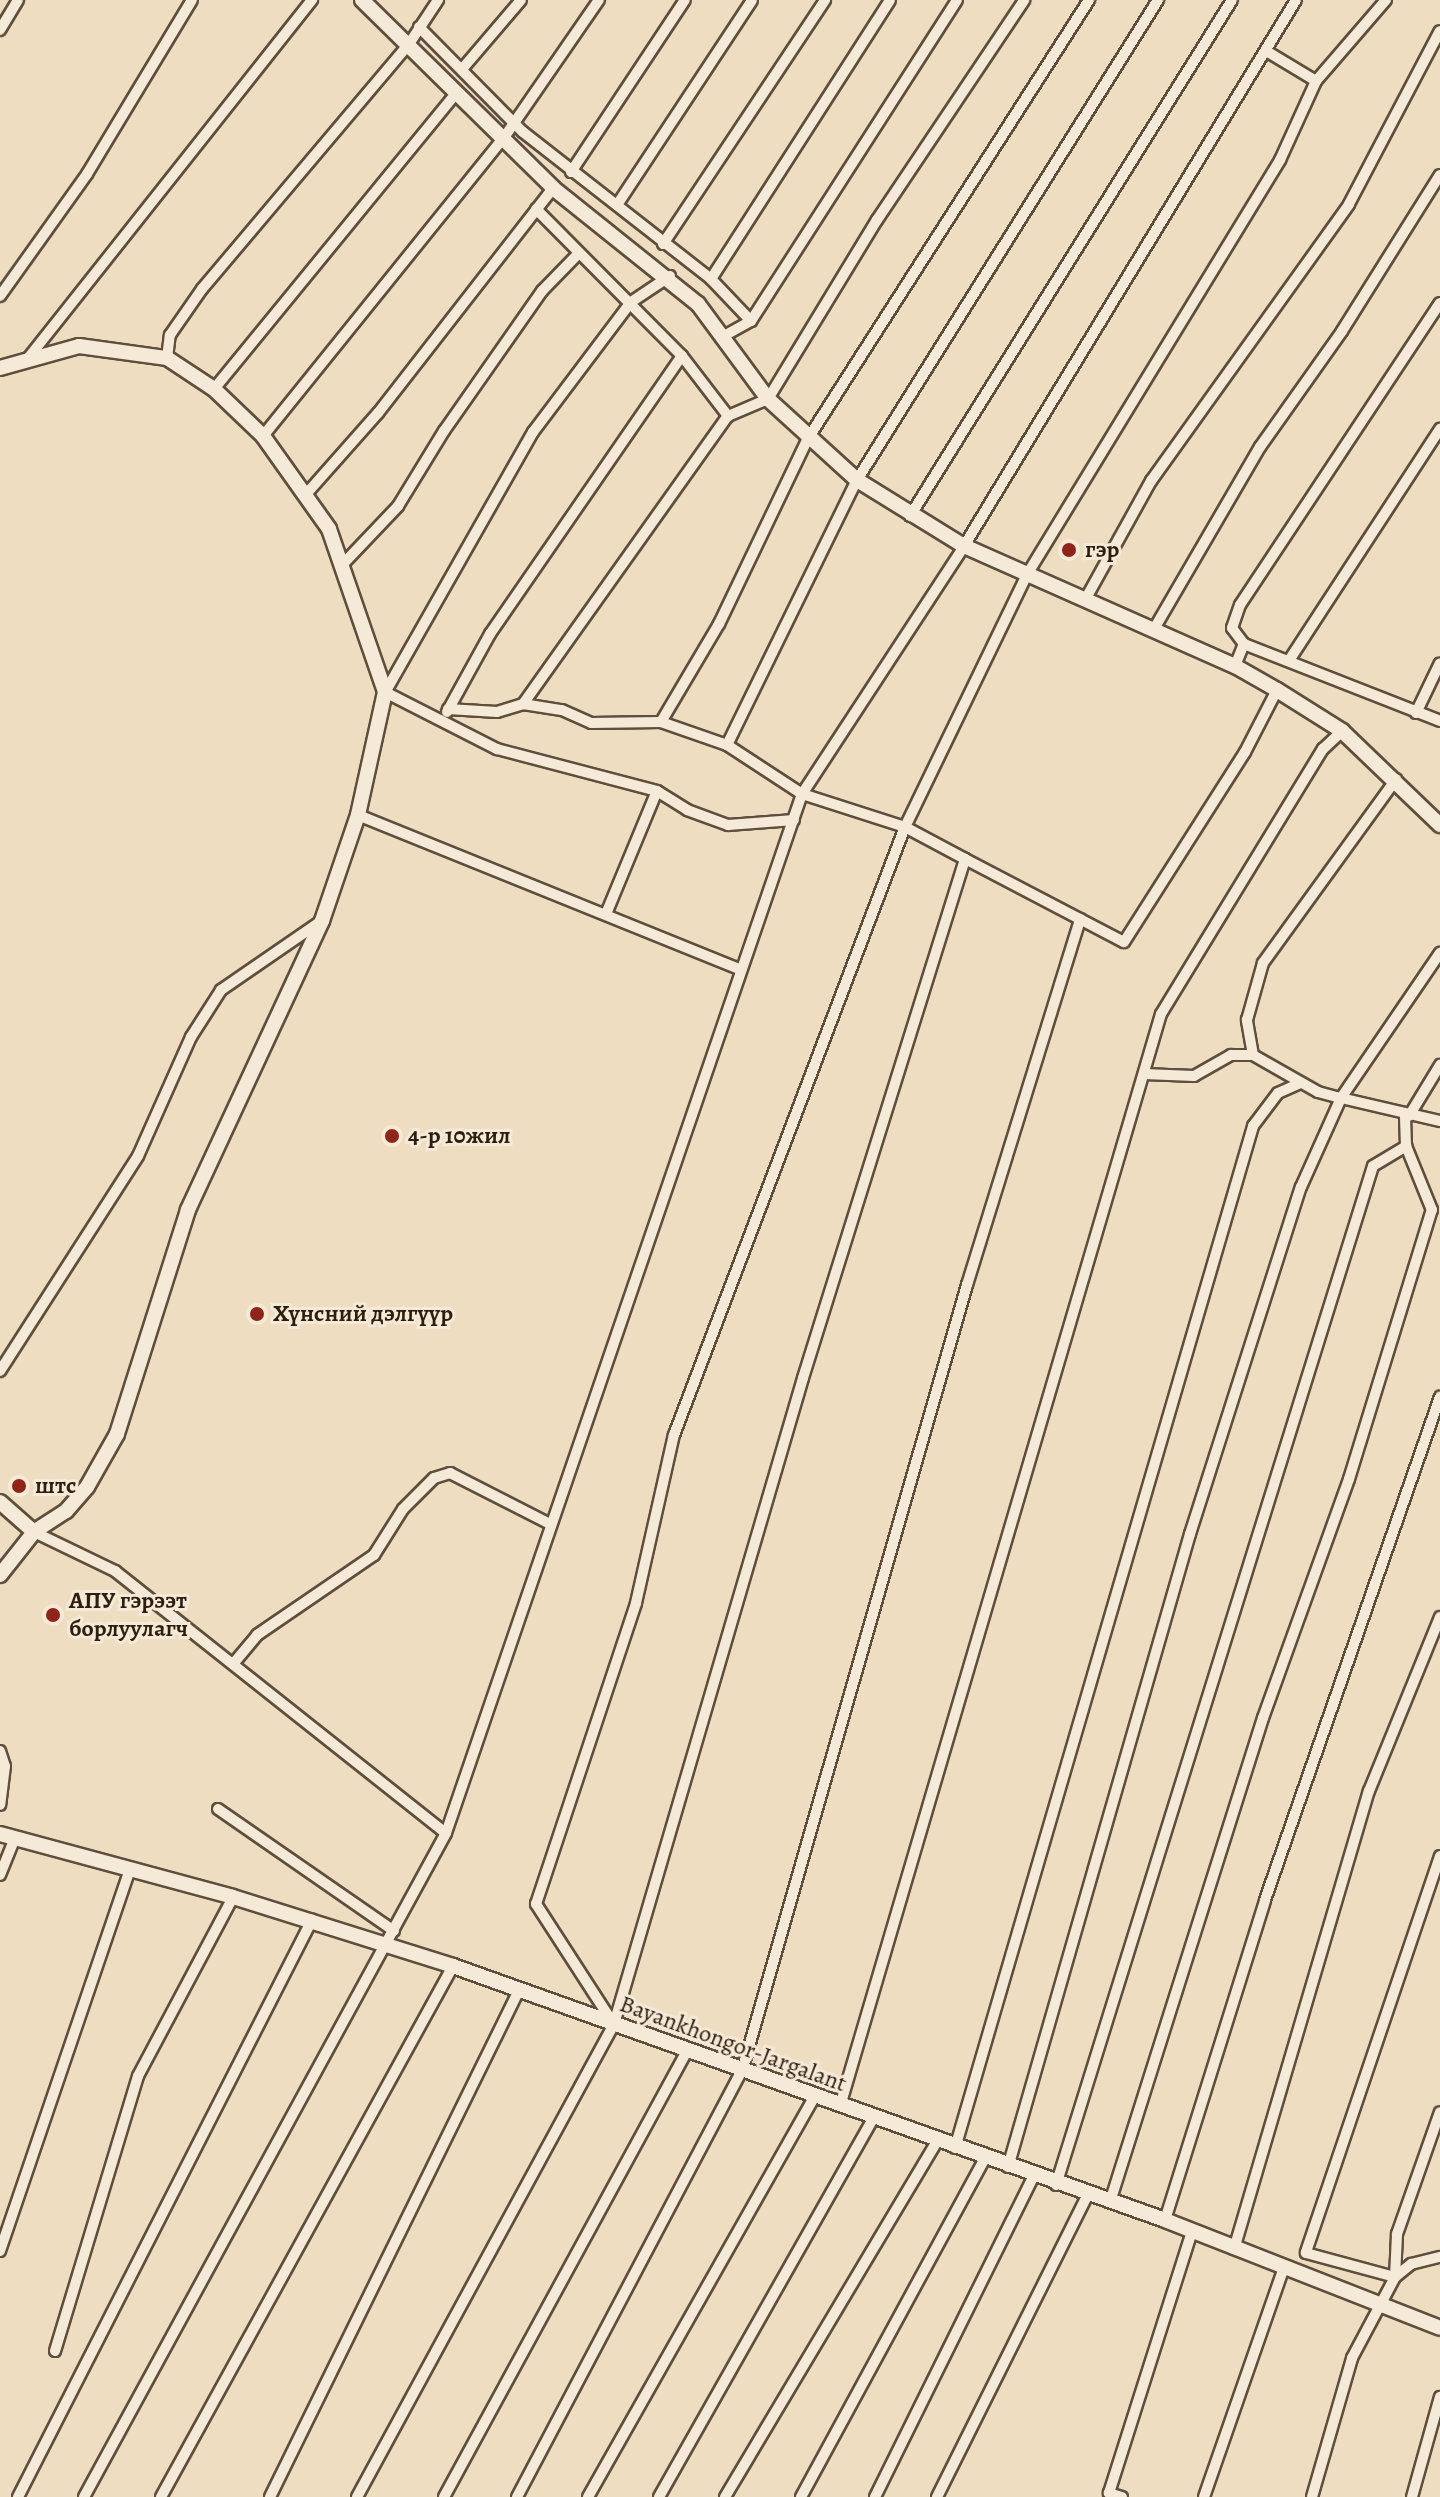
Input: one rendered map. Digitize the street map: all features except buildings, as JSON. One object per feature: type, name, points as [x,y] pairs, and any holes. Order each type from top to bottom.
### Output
[{"type":"street","points":[[0,30],[18,0]]},
{"type":"street","points":[[0,296],[87,174],[192,0]]},
{"type":"street","points":[[29,357],[312,0]]},
{"type":"street","points":[[362,0],[553,188],[670,276],[722,337],[768,399],[807,440],[857,480],[910,516],[964,546],[1235,666],[1277,690],[1342,731],[1396,779],[1440,825]]},
{"type":"street","points":[[167,358],[170,335],[202,289],[409,44],[438,0]]},
{"type":"street","points":[[463,68],[521,0]]},
{"type":"street","points":[[263,436],[503,139],[599,0]]},
{"type":"street","points":[[571,172],[685,0]]},
{"type":"street","points":[[617,205],[752,0]]},
{"type":"street","points":[[663,244],[825,0]]},
{"type":"street","points":[[711,279],[890,0]]},
{"type":"street","points":[[722,337],[751,321],[957,0]]},
{"type":"street","points":[[523,704],[728,416],[768,399],[877,220],[1024,0]]},
{"type":"street","points":[[661,722],[719,624],[807,440],[1089,0]]},
{"type":"street","points":[[727,745],[857,480],[1158,0]]},
{"type":"street","points":[[910,516],[1232,0]]},
{"type":"street","points":[[84,2497],[446,1833],[802,794],[820,759],[964,546],[1268,52],[1296,0]]},
{"type":"street","points":[[614,2024],[536,1904],[636,1603],[674,1435],[905,827],[1028,573],[1280,160],[1316,81],[1386,0]]},
{"type":"street","points":[[419,27],[516,120],[523,132],[711,279],[751,321]]},
{"type":"street","points":[[1085,600],[1151,481],[1349,204],[1440,31]]},
{"type":"street","points":[[1268,52],[1316,81]]},
{"type":"street","points":[[214,389],[457,92]]},
{"type":"street","points":[[1154,629],[1260,447],[1342,331],[1440,175]]},
{"type":"street","points":[[308,492],[378,413],[553,188]]},
{"type":"street","points":[[536,209],[682,356],[728,416]]},
{"type":"street","points":[[344,563],[398,506],[444,431],[542,291],[578,254]]},
{"type":"street","points":[[0,1575],[34,1532],[66,1511],[87,1487],[117,1434],[188,1210],[322,921],[358,815],[385,692],[533,432],[631,302],[670,276]]},
{"type":"street","points":[[1440,303],[1240,605],[1232,628],[1244,644],[1290,659],[1440,721]]},
{"type":"street","points":[[0,368],[29,357],[79,346],[167,358],[214,389],[263,436],[308,492],[344,563],[385,692],[497,749],[657,791],[687,810],[728,825],[794,820]]},
{"type":"street","points":[[443,721],[490,634],[682,356]]},
{"type":"street","points":[[1290,659],[1440,429]]},
{"type":"street","points":[[1235,666],[1244,644]]},
{"type":"street","points":[[1416,713],[1440,663]]},
{"type":"street","points":[[448,709],[497,712],[523,704],[562,710],[591,723],[661,722],[727,745],[802,794],[905,827],[1124,942],[1245,752],[1277,690]]},
{"type":"street","points":[[840,2106],[1161,1014],[1323,749],[1342,731]]},
{"type":"street","points":[[1253,1055],[1247,1020],[1263,963],[1396,779]]},
{"type":"street","points":[[606,914],[657,791]]},
{"type":"street","points":[[358,815],[740,969]]},
{"type":"street","points":[[357,2497],[614,2024],[803,1378],[965,859]]},
{"type":"street","points":[[517,2497],[742,2071],[967,1285],[1080,919]]},
{"type":"street","points":[[0,1371],[138,1156],[191,1037],[221,990],[322,921]]},
{"type":"street","points":[[1008,2167],[1204,1489],[1301,1187],[1341,1098],[1440,953]]},
{"type":"street","points":[[1144,1074],[1194,1076],[1231,1055],[1253,1055],[1300,1083],[1341,1098],[1407,1116],[1440,1121]]},
{"type":"street","points":[[1110,2202],[1263,1718],[1349,1479],[1432,1210],[1406,1146],[1407,1116],[1440,1065]]},
{"type":"street","points":[[955,2148],[1253,1126],[1278,1093],[1300,1083]]},
{"type":"street","points":[[1056,2185],[1373,1166],[1406,1146]]},
{"type":"street","points":[[1165,2220],[1265,1900],[1440,1397]]},
{"type":"street","points":[[233,1664],[257,1635],[374,1555],[403,1509],[434,1478],[450,1473],[550,1524]]},
{"type":"street","points":[[0,1502],[34,1532],[115,1571],[446,1833]]},
{"type":"street","points":[[1234,2249],[1369,1791],[1440,1617]]},
{"type":"street","points":[[0,1751],[5,1766],[0,1805]]},
{"type":"street","points":[[218,1809],[394,1931]]},
{"type":"street","points":[[0,1875],[8,1836]]},
{"type":"street","name":"Bayankhongor-Jargalant","points":[[8,1836],[312,1920],[453,1966],[1033,2177],[1165,2220],[1191,2234],[1440,2328]]},
{"type":"street","points":[[1204,2497],[1290,2270],[1306,2253],[1440,1856]]},
{"type":"street","points":[[0,2251],[130,1869]]},
{"type":"street","points":[[55,2351],[138,2076],[233,1897]]},
{"type":"street","points":[[18,2497],[312,1920]]},
{"type":"street","points":[[161,2497],[453,1966]]},
{"type":"street","points":[[270,2497],[519,1990]]},
{"type":"street","points":[[444,2497],[687,2051]]},
{"type":"street","points":[[588,2497],[814,2097]]},
{"type":"street","points":[[1395,2277],[1397,2234],[1440,2112]]},
{"type":"street","points":[[659,2497],[873,2118]]},
{"type":"street","points":[[725,2497],[937,2141]]},
{"type":"street","points":[[801,2497],[985,2158]]},
{"type":"street","points":[[875,2497],[1033,2177]]},
{"type":"street","points":[[937,2497],[1087,2196]]},
{"type":"street","points":[[1122,2497],[1109,2493],[1191,2234]]},
{"type":"street","points":[[1306,2253],[1395,2277]]},
{"type":"street","points":[[1312,2497],[1352,2358],[1377,2305],[1395,2277],[1411,2264],[1440,2257]]},
{"type":"street","points":[[1412,2497],[1440,2397]]},
{"type":"place","name":"гэр","points":[[1069,550]]},
{"type":"place","name":"4-р 10жил","points":[[392,1136]]},
{"type":"place","name":"Хүнсний дэлгүүр","points":[[257,1314]]},
{"type":"place","name":"штс","points":[[19,1486]]},
{"type":"place","name":"АПУ гэрээт борлуулагч","points":[[53,1615]]}]
